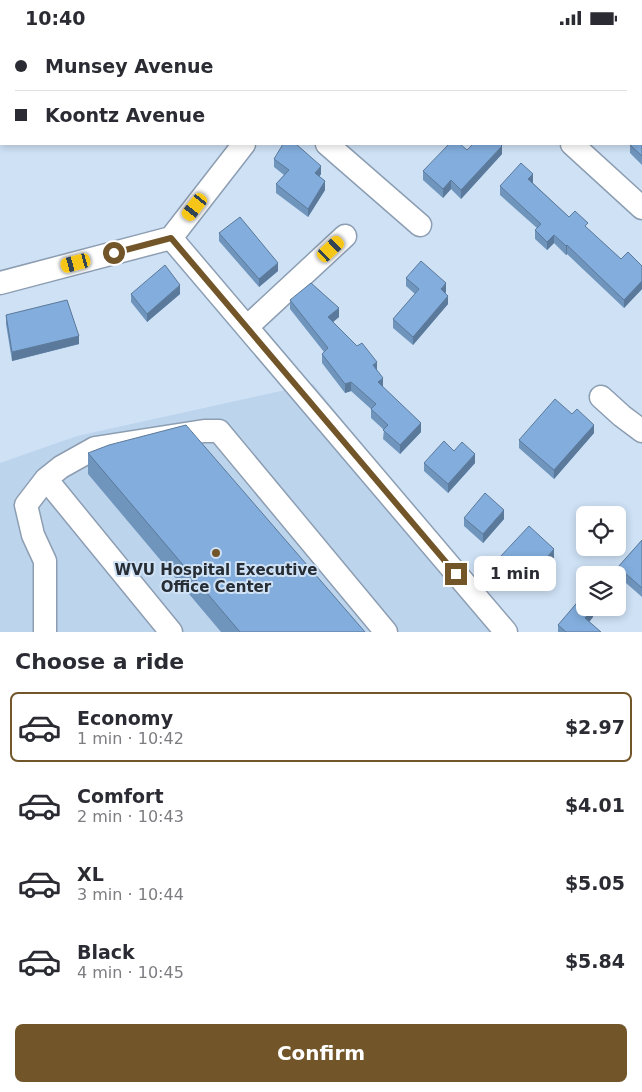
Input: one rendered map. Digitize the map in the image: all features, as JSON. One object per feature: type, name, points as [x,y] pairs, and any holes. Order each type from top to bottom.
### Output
[{"type":"street","points":[[0,283],[171,238],[243,145]]},
{"type":"street","points":[[328,145],[420,225]]},
{"type":"street","points":[[573,145],[642,208]]},
{"type":"street","points":[[247,327],[345,236]]},
{"type":"street","points":[[171,238],[506,632]]},
{"type":"street","points":[[601,397],[642,431]]},
{"type":"street","points":[[45,632],[45,561],[33,535],[26,505],[46,479],[61,467],[95,448],[204,431],[218,431],[386,632]]},
{"type":"street","points":[[46,479],[171,632]]},
{"type":"shaded area","points":[[313,384],[515,632],[0,632],[0,463],[77,436]]},
{"type":"building","points":[[282,145],[297,145],[321,166],[315,173],[325,181],[308,209],[276,184],[289,170],[274,159]]},
{"type":"building","points":[[448,145],[461,145],[467,150],[472,145],[502,146],[461,190],[451,180],[443,189],[423,171]]},
{"type":"building","points":[[630,145],[642,145],[642,156]]},
{"type":"building","points":[[521,163],[533,174],[528,179],[569,217],[575,211],[588,223],[585,226],[621,259],[628,252],[642,266],[642,281],[624,300],[567,245],[554,235],[547,242],[535,230],[541,224],[500,186]]},
{"type":"building","points":[[240,217],[278,263],[259,279],[219,233]]},
{"type":"building","points":[[421,261],[446,283],[441,289],[448,296],[413,337],[393,319],[419,289],[406,278]]},
{"type":"building","points":[[165,265],[180,285],[147,314],[131,294]]},
{"type":"building","points":[[311,283],[339,308],[328,317],[357,346],[362,343],[377,362],[373,365],[383,378],[378,382],[421,423],[400,445],[383,430],[388,425],[371,409],[376,404],[351,382],[345,384],[322,354],[328,348],[290,300]]},
{"type":"building","points":[[67,300],[79,336],[12,352],[6,315]]},
{"type":"building","points":[[555,399],[572,414],[577,409],[594,425],[554,470],[519,440]]},
{"type":"building","name":"WVU Hospital Executive Office Center","points":[[186,425],[365,632],[240,632],[88,453],[109,445]]},
{"type":"building","points":[[444,441],[454,451],[462,442],[475,454],[448,484],[424,463]]},
{"type":"building","points":[[485,493],[504,510],[483,534],[464,518]]},
{"type":"building","points":[[529,526],[554,549],[531,575],[528,572],[523,578],[500,557]]},
{"type":"building","points":[[642,540],[642,588],[626,574],[626,566],[619,566]]},
{"type":"building","points":[[576,604],[576,616],[587,616],[585,618],[601,632],[566,632],[558,625]]},
{"type":"place","name":"WVU Hospital Executive Office Center","points":[[216,553]]},
{"type":"route","points":[[114,253],[171,238],[456,574]]}]
